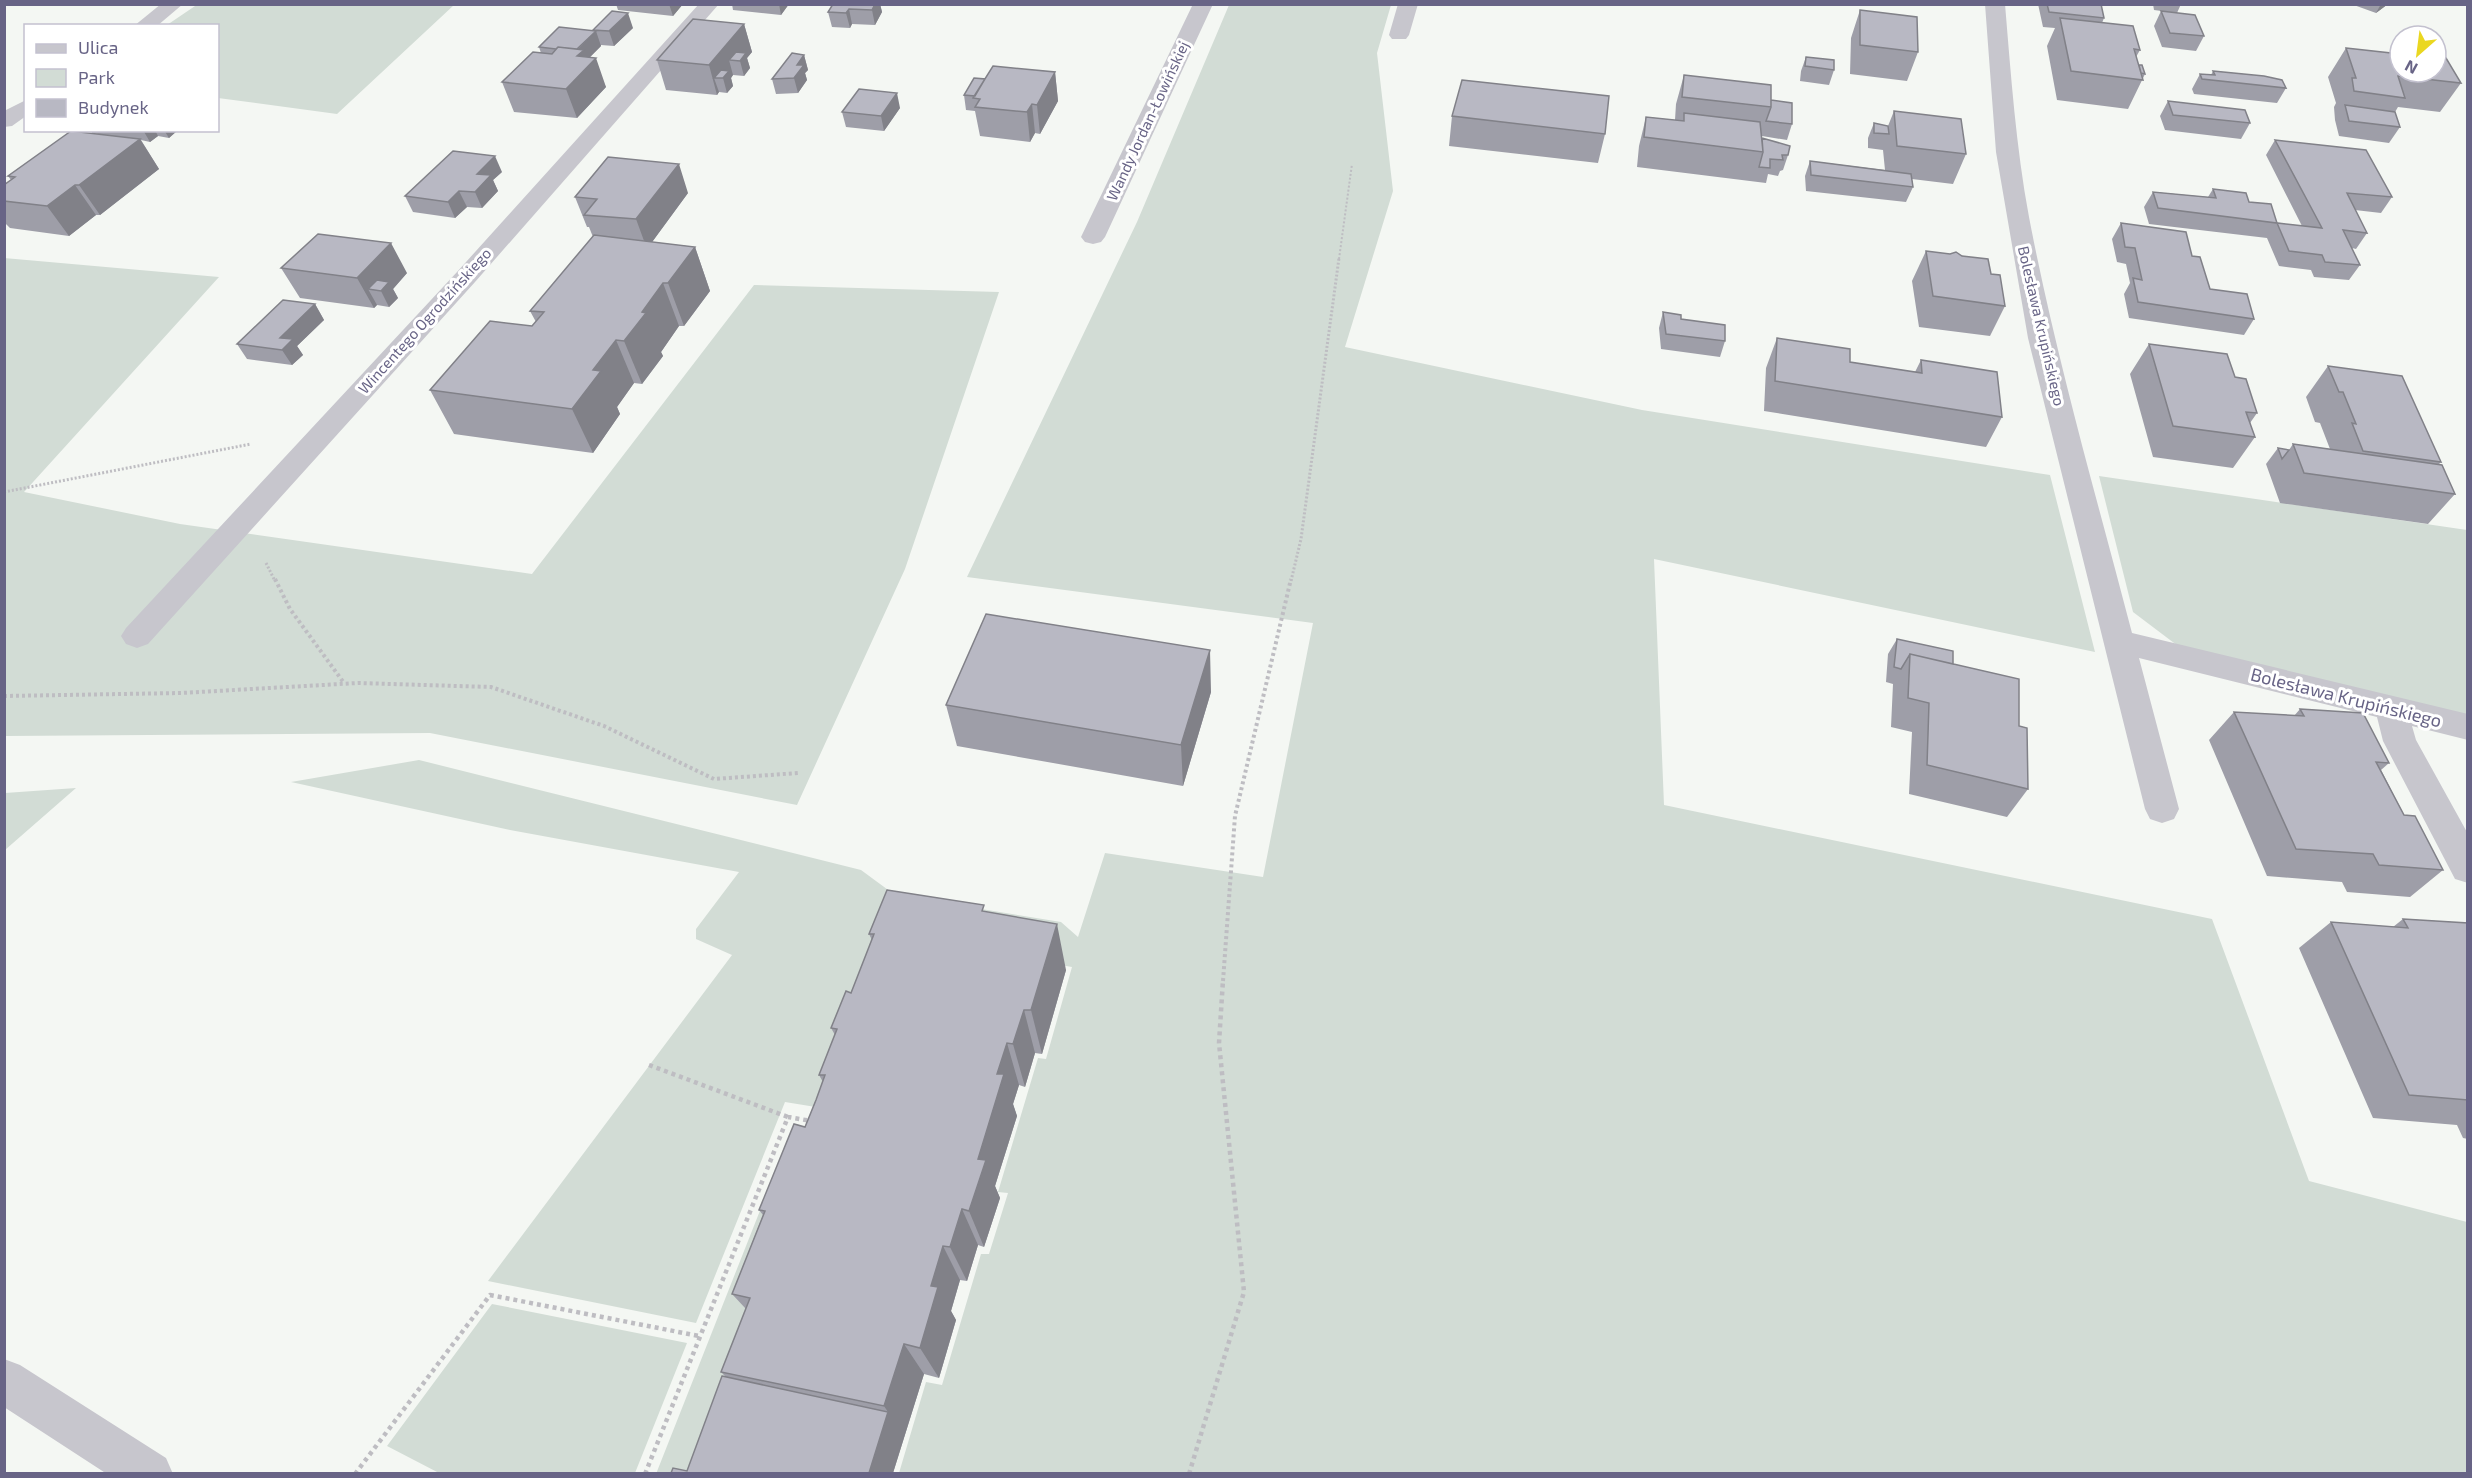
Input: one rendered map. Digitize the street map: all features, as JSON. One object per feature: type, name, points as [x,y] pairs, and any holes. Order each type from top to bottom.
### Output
[{"type":"street","points":[[147,24],[174,4]]},
{"type":"street","name":"Wincentego Ogrodzińskiego","points":[[137,636],[710,4]]},
{"type":"street","name":"Wandy Jordan-Łowińskiej","points":[[1094,237],[1203,4]]},
{"type":"street","points":[[1399,35],[1408,4]]},
{"type":"street","name":"Bolesława Krupińskiego","points":[[1995,4],[2007,152],[2041,338],[2162,809]]},
{"type":"street","points":[[4,120],[24,107]]},
{"type":"street","name":"Bolesława Krupińskiego","points":[[2120,642],[2468,727]]},
{"type":"street","points":[[2391,708],[2400,741],[2468,868]]},
{"type":"street","points":[[4,1381],[150,1473]]},
{"type":"path","points":[[1189,1473],[1245,1292],[1219,1043],[1235,816],[1301,539],[1352,164]]},
{"type":"path","points":[[4,492],[326,430]]},
{"type":"path","points":[[243,520],[290,609],[344,683]]},
{"type":"path","points":[[4,696],[181,693],[344,683],[491,687],[604,726],[714,779],[798,773]]},
{"type":"path","points":[[649,1065],[788,1117],[818,1122]]},
{"type":"path","points":[[645,1473],[788,1117]]},
{"type":"path","points":[[355,1473],[490,1295],[699,1336]]},
{"type":"green space","points":[[198,4],[454,4],[337,114],[219,98],[219,24],[168,24]]},
{"type":"green space","points":[[1229,5],[1391,5],[1377,53],[1393,191],[1345,347],[1642,410],[2050,475],[2095,652],[1654,559],[1664,805],[2212,919],[2309,1181],[2467,1222],[2467,1473],[899,1473],[926,1382],[942,1385],[981,1254],[989,1254],[1008,1193],[998,1192],[1038,1058],[1046,1059],[1072,967],[1001,955],[828,1109],[785,1102],[696,1323],[488,1281],[732,955],[696,939],[696,929],[739,872],[510,830],[291,782],[419,760],[861,870],[895,895],[1061,922],[1078,937],[1105,853],[1263,877],[1313,623],[967,577],[1137,222]]},
{"type":"green space","points":[[4,258],[219,277],[24,492],[180,524],[532,574],[754,285],[999,292],[905,569],[797,805],[430,733],[5,736]]},
{"type":"green space","points":[[2099,476],[2467,530],[2467,715],[2178,646],[2133,612]]},
{"type":"green space","points":[[76,788],[5,850],[5,793]]},
{"type":"green space","points":[[791,1132],[755,1320],[695,1473],[656,1474]]},
{"type":"green space","points":[[492,1304],[687,1343],[635,1473],[439,1473],[387,1446]]},
{"type":"building","points":[[833,4],[875,4],[872,10],[849,9],[846,13],[828,12]]},
{"type":"building","points":[[2047,4],[2101,4],[2104,18],[2049,12]]},
{"type":"building","points":[[1860,10],[1917,17],[1918,52],[1860,45]]},
{"type":"building","points":[[612,11],[628,13],[609,31],[593,30]]},
{"type":"building","points":[[2161,11],[2195,15],[2204,36],[2170,33]]},
{"type":"building","points":[[2060,18],[2133,26],[2140,50],[2134,49],[2143,80],[2071,71]]},
{"type":"building","points":[[693,19],[744,24],[709,65],[657,60]]},
{"type":"building","points":[[559,27],[596,31],[577,49],[539,47]]},
{"type":"building","points":[[558,47],[584,50],[577,56],[596,58],[566,89],[502,82],[533,52],[552,54]]},
{"type":"building","points":[[2346,48],[2388,53],[2388,84],[2401,84],[2405,98],[2354,91],[2352,78],[2356,78]]},
{"type":"building","points":[[736,52],[746,53],[740,61],[729,60]]},
{"type":"building","points":[[792,53],[804,55],[797,65],[804,65],[794,78],[772,79]]},
{"type":"building","points":[[1806,57],[1834,60],[1834,70],[1805,66]]},
{"type":"building","points":[[2448,61],[2461,83],[2448,82]]},
{"type":"building","points":[[2139,65],[2142,65],[2145,74],[2141,73]]},
{"type":"building","points":[[993,66],[1055,72],[1037,105],[1032,104],[1027,112],[975,107],[980,99],[973,98]]},
{"type":"building","points":[[721,70],[729,71],[723,78],[714,78]]},
{"type":"building","points":[[2213,71],[2282,80],[2286,88],[2202,79],[2200,74],[2215,75]]},
{"type":"building","points":[[1684,75],[1771,85],[1771,107],[1682,97]]},
{"type":"building","points":[[974,78],[985,79],[975,96],[964,95]]},
{"type":"building","points":[[1462,80],[1609,96],[1605,134],[1452,116]]},
{"type":"building","points":[[859,89],[897,93],[881,116],[842,112]]},
{"type":"building","points":[[1771,100],[1792,103],[1792,124],[1766,121]]},
{"type":"building","points":[[2168,101],[2245,110],[2250,123],[2173,115]]},
{"type":"building","points":[[2345,105],[2395,112],[2400,127],[2349,121]]},
{"type":"building","points":[[1894,111],[1961,119],[1966,154],[1897,146]]},
{"type":"building","points":[[1684,113],[1760,122],[1763,152],[1644,137],[1646,117],[1684,121]]},
{"type":"building","points":[[1874,123],[1888,126],[1889,134],[1874,133]]},
{"type":"building","points":[[70,132],[140,139],[47,206],[4,201],[4,185],[15,177],[8,176]]},
{"type":"building","points":[[1762,138],[1790,146],[1788,155],[1782,155],[1783,160],[1770,159],[1770,168],[1759,167],[1763,152]]},
{"type":"building","points":[[2275,140],[2366,150],[2392,197],[2347,193],[2367,233],[2343,230],[2360,265],[2325,262],[2322,255],[2289,251],[2277,223],[2322,228]]},
{"type":"building","points":[[453,151],[495,156],[477,174],[491,175],[475,192],[459,191],[448,202],[405,196]]},
{"type":"building","points":[[608,157],[679,164],[636,219],[584,215],[597,199],[575,197]]},
{"type":"building","points":[[1810,161],[1911,174],[1913,187],[1811,175]]},
{"type":"building","points":[[2213,189],[2246,193],[2249,202],[2271,204],[2277,223],[2158,208],[2153,192],[2216,198]]},
{"type":"building","points":[[2121,223],[2186,232],[2192,256],[2200,257],[2210,289],[2247,294],[2254,319],[2138,302],[2133,278],[2142,280],[2135,248],[2125,247]]},
{"type":"building","points":[[318,234],[391,243],[357,278],[281,268]]},
{"type":"building","points":[[594,235],[695,247],[668,283],[663,283],[642,312],[646,313],[624,341],[616,340],[593,370],[601,371],[572,409],[430,390],[490,321],[532,326],[544,312],[530,311]]},
{"type":"building","points":[[1926,251],[1950,254],[1956,252],[1962,256],[1988,259],[1991,274],[2000,275],[2005,306],[1933,296]]},
{"type":"building","points":[[377,280],[389,282],[381,291],[368,289]]},
{"type":"building","points":[[283,300],[315,304],[280,338],[293,339],[282,350],[237,344]]},
{"type":"building","points":[[1663,312],[1681,315],[1681,319],[1725,325],[1725,341],[1666,334]]},
{"type":"building","points":[[1777,338],[1850,349],[1850,362],[1922,373],[1921,360],[1997,372],[2002,417],[1775,381]]},
{"type":"building","points":[[2149,344],[2227,354],[2235,377],[2246,379],[2257,413],[2246,412],[2255,437],[2173,426]]},
{"type":"building","points":[[2328,366],[2402,376],[2441,462],[2363,451],[2352,423],[2356,424],[2343,392],[2339,392]]},
{"type":"building","points":[[2293,444],[2442,465],[2455,494],[2304,473]]},
{"type":"building","points":[[2278,448],[2289,450],[2282,459]]},
{"type":"building","points":[[986,614],[1210,650],[1181,745],[946,705]]},
{"type":"building","points":[[1897,639],[1953,651],[1953,664],[1910,654],[1901,669],[1894,667]]},
{"type":"building","points":[[1910,654],[2019,679],[2019,726],[2027,728],[2028,789],[1927,765],[1929,703],[1908,698]]},
{"type":"building","points":[[2300,709],[2363,713],[2389,763],[2376,762],[2404,815],[2415,816],[2443,870],[2379,865],[2373,854],[2296,849],[2234,712],[2304,716]]},
{"type":"building","points":[[887,890],[984,905],[982,911],[1057,924],[1031,1010],[1024,1010],[1013,1044],[1007,1043],[997,1074],[1004,1074],[978,1159],[986,1160],[969,1211],[962,1209],[950,1247],[943,1246],[931,1286],[938,1287],[920,1348],[904,1344],[884,1406],[721,1372],[750,1298],[732,1294],[765,1211],[759,1210],[794,1124],[805,1127],[816,1100],[825,1075],[819,1075],[837,1029],[831,1028],[846,991],[851,993],[874,934],[869,934]]},
{"type":"building","points":[[2403,919],[2468,923],[2468,1100],[2409,1095],[2331,922],[2408,928]]},
{"type":"building","points":[[722,1376],[888,1412],[869,1473],[671,1473],[673,1468],[687,1471]]}]
